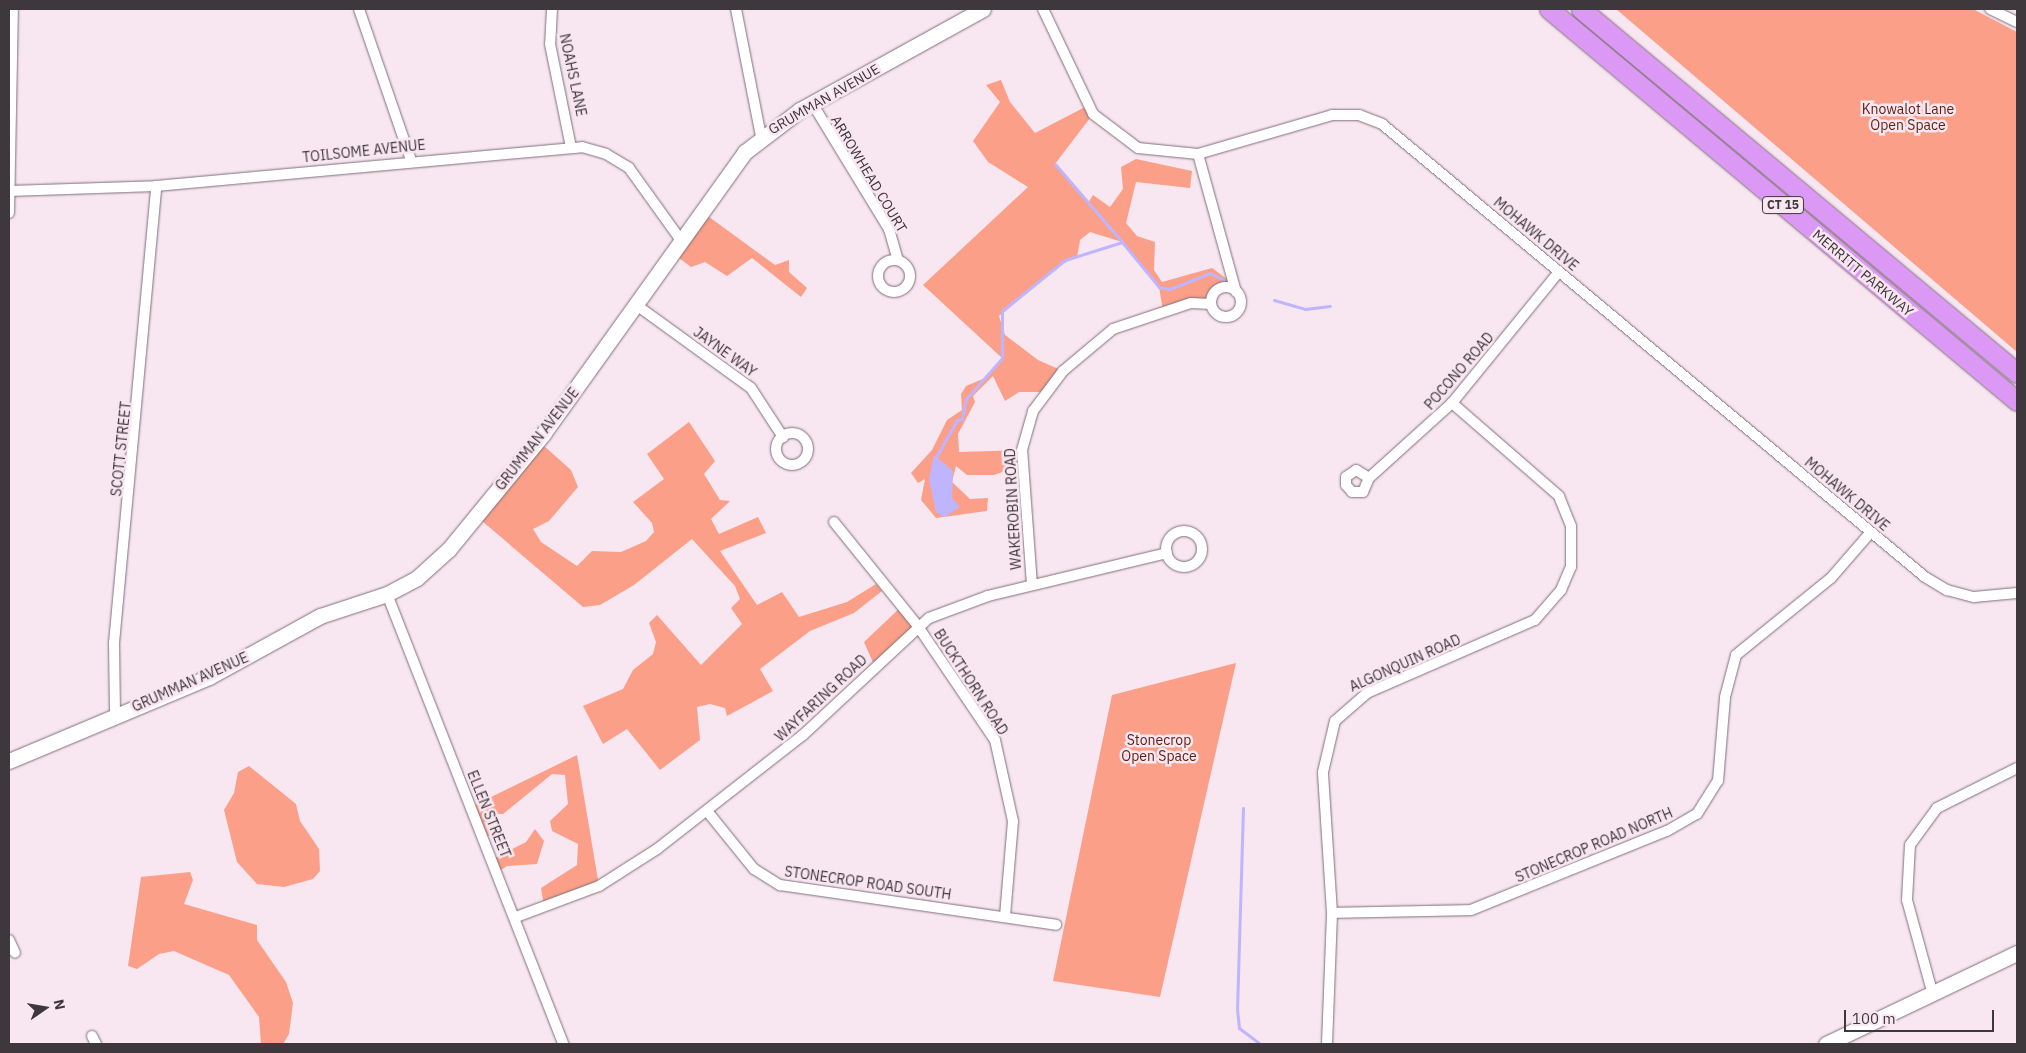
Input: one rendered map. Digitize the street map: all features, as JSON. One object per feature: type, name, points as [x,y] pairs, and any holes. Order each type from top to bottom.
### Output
[{"type":"highway","name":"MERRITT PARKWAY","points":[[1549,9],[2017,401]]},
{"type":"highway","name":"MERRITT PARKWAY","points":[[1581,9],[2017,373]]},
{"type":"street","points":[[9,213],[14,9]]},
{"type":"street","points":[[359,9],[411,160]]},
{"type":"street","name":"NOAHS LANE","points":[[552,9],[550,44],[571,147]]},
{"type":"street","points":[[736,9],[761,138]]},
{"type":"street","name":"GRUMMAN AVENUE","points":[[9,761],[115,714],[224,670],[320,616],[387,594],[417,578],[449,549],[548,428],[680,239],[761,138],[812,104],[983,9]]},
{"type":"street","name":"MOHAWK DRIVE","points":[[1043,9],[1083,98],[1102,126],[1138,148],[1198,154],[1332,115],[1370,117],[1870,532],[1947,590],[1974,597],[2017,593]]},
{"type":"street","points":[[1990,9],[2017,22]]},
{"type":"street","name":"ARROWHEAD COURT","points":[[812,104],[889,229],[898,260]]},
{"type":"street","name":"TOILSOME AVENUE","points":[[10,191],[156,186],[411,160],[571,147],[606,154],[629,168],[680,239]]},
{"type":"street","points":[[1198,154],[1240,306],[1230,317],[1220,316],[1211,304],[1213,294],[1222,288],[1236,292]]},
{"type":"street","name":"SCOTT STREET","points":[[115,714],[114,643],[156,186]]},
{"type":"street","name":"POCONO ROAD","points":[[1369,478],[1452,404],[1559,272]]},
{"type":"street","name":"WAKEROBIN ROAD","points":[[1032,585],[1022,450],[1033,410],[1063,371],[1113,329],[1191,303],[1211,304]]},
{"type":"street","name":"JAYNE WAY","points":[[635,304],[751,388],[783,437]]},
{"type":"street","name":"ALGONQUIN ROAD","points":[[1326,1044],[1332,914],[1323,772],[1335,721],[1366,693],[1534,620],[1561,590],[1571,567],[1571,526],[1559,496],[1452,404]]},
{"type":"street","name":"BUCKTHORN ROAD","points":[[834,522],[917,625],[969,698],[1000,753],[1014,836],[1005,916]]},
{"type":"street","name":"STONECROP ROAD NORTH","points":[[1332,914],[1471,910],[1667,831],[1697,814],[1718,781],[1725,697],[1736,655],[1831,578],[1870,532]]},
{"type":"street","name":"WAYFARING ROAD","points":[[516,916],[606,881],[707,811],[818,722],[917,625],[968,602],[1167,553]]},
{"type":"street","name":"ELLEN STREET","points":[[387,594],[516,916],[562,1044]]},
{"type":"street","points":[[1933,995],[1907,900],[1910,845],[1937,808],[2017,768]]},
{"type":"street","name":"STONECROP ROAD SOUTH","points":[[707,811],[754,869],[780,885],[1005,916],[1056,925]]},
{"type":"street","points":[[9,940],[15,953]]},
{"type":"street","points":[[1826,1044],[1933,995],[2017,953]]},
{"type":"green space","name":"Knowalot Lane Open Space","points":[[1616,9],[1973,9],[2017,32],[2017,352]]},
{"type":"green space","points":[[1001,80],[1010,102],[1035,133],[1087,106],[1093,114],[1055,164],[1088,203],[1093,195],[1110,207],[1123,189],[1121,167],[1136,159],[1192,171],[1190,188],[1136,182],[1126,223],[1137,236],[1155,242],[1154,270],[1162,282],[1212,268],[1227,279],[1234,271],[1232,289],[1217,290],[1211,304],[1163,311],[1159,287],[1122,242],[1090,232],[1080,240],[1077,258],[1065,260],[999,316],[1005,335],[1038,360],[1063,371],[1045,392],[1019,392],[1005,401],[993,376],[973,396],[975,402],[958,434],[959,452],[1022,450],[1022,465],[994,475],[967,475],[956,466],[952,482],[970,499],[988,498],[987,511],[936,518],[921,500],[925,479],[918,483],[911,473],[932,450],[947,420],[962,410],[961,394],[966,386],[985,378],[1002,358],[923,285],[1028,187],[988,162],[973,141],[1000,102],[986,85]]},
{"type":"green space","points":[[705,214],[775,265],[789,260],[789,272],[807,288],[801,297],[752,258],[727,276],[705,262],[691,267],[671,252]]},
{"type":"green space","points":[[689,422],[715,461],[704,474],[720,500],[730,501],[711,519],[719,534],[758,517],[766,533],[720,551],[757,605],[782,592],[799,617],[847,602],[876,584],[882,591],[854,613],[810,631],[760,669],[773,691],[727,716],[725,708],[710,704],[697,707],[700,740],[660,770],[627,729],[603,744],[583,706],[623,689],[633,670],[653,654],[656,642],[649,623],[657,615],[701,665],[742,624],[731,608],[740,599],[735,586],[692,539],[634,585],[600,605],[583,607],[482,521],[544,446],[571,470],[578,487],[549,521],[533,529],[541,542],[577,566],[592,551],[621,552],[646,541],[654,532],[652,523],[633,502],[664,479],[647,454]]},
{"type":"green space","points":[[902,606],[917,625],[875,667],[864,642]]},
{"type":"green space","name":"Stonecrop Open Space","points":[[1236,663],[1160,997],[1053,981],[1112,695]]},
{"type":"green space","points":[[577,755],[599,886],[544,906],[541,888],[577,865],[578,844],[552,831],[550,821],[568,804],[565,775],[552,774],[503,814],[491,814],[493,834],[483,838],[471,807]]},
{"type":"green space","points":[[249,766],[296,804],[300,821],[319,849],[320,871],[313,879],[284,887],[257,884],[237,862],[224,810],[234,793],[238,772]]},
{"type":"green space","points":[[535,829],[544,841],[537,864],[507,866],[498,872],[493,859],[526,842]]},
{"type":"green space","points":[[190,872],[193,880],[184,904],[257,925],[257,940],[286,982],[293,1003],[289,1034],[283,1044],[261,1044],[259,1017],[229,975],[174,951],[159,954],[137,969],[128,966],[141,877]]},
{"type":"shaded area","points":[[934,455],[953,471],[952,498],[960,507],[944,517],[936,512],[929,479]]},
{"type":"waterway","points":[[1055,164],[1122,242]]},
{"type":"waterway","points":[[935,459],[957,420],[962,419],[966,399],[1002,358],[1002,311],[1065,260],[1122,242],[1159,287],[1170,289],[1210,273],[1224,280]]},
{"type":"waterway","points":[[1274,300],[1305,309],[1330,306]]},
{"type":"waterway","points":[[1243,808],[1237,1009],[1239,1028],[1260,1044]]}]
